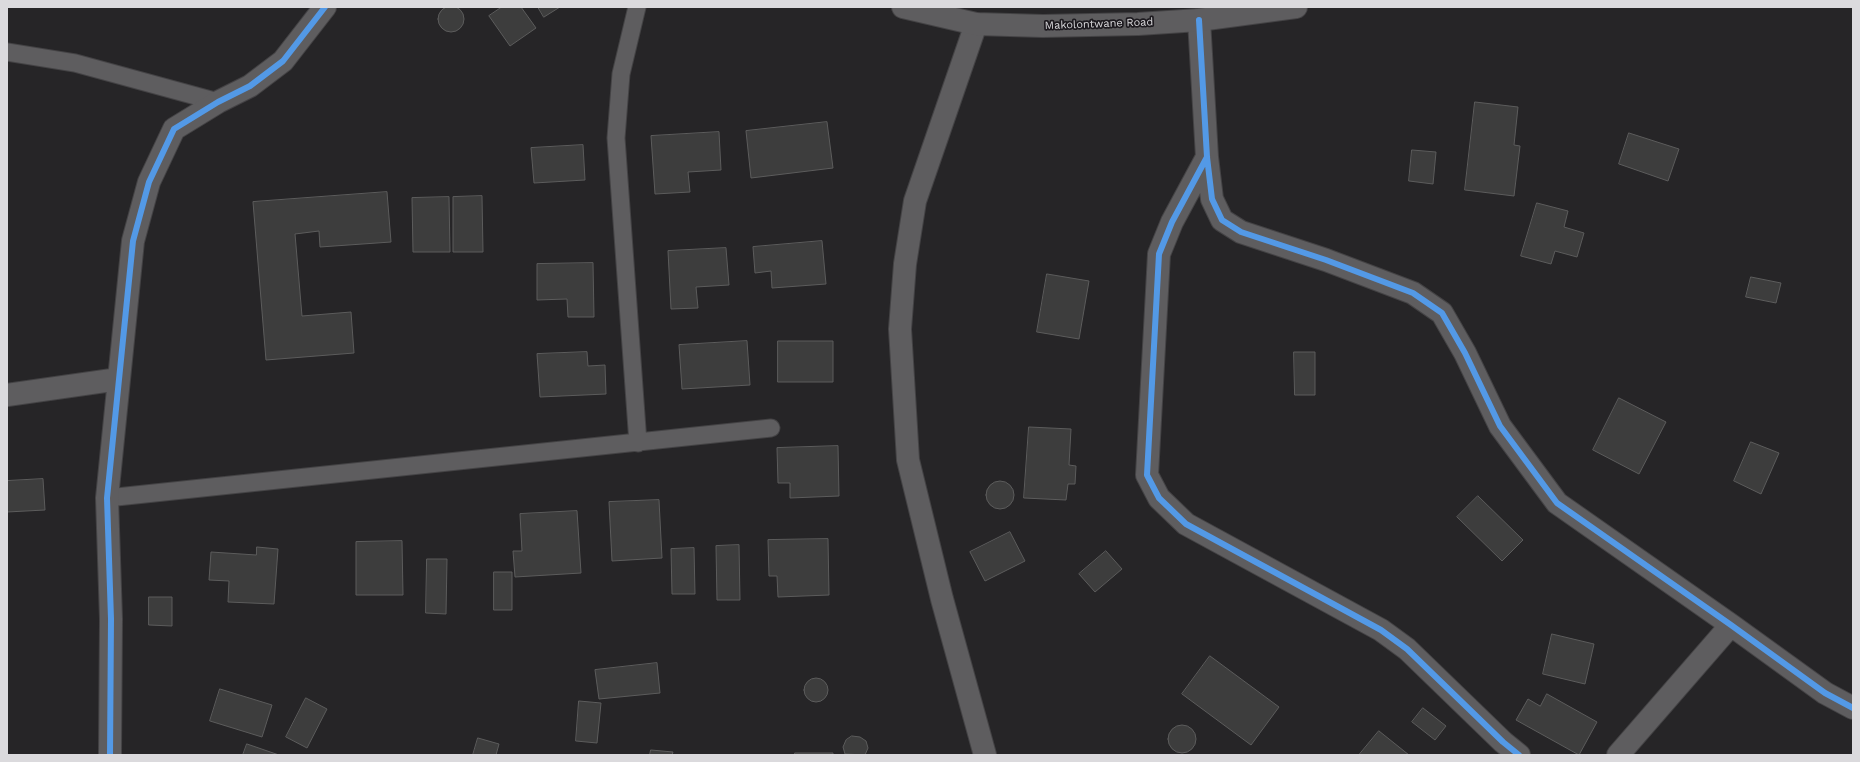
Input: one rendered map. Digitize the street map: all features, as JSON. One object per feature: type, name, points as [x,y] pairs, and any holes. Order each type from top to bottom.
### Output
[{"type":"street","points":[[110,755],[111,619],[107,498],[133,241],[149,182],[174,129],[218,102],[250,86],[283,60],[325,7]]},
{"type":"street","name":"Makolontwane Road","points":[[903,7],[976,24],[1059,26],[1138,24],[1199,20],[1294,7]]},
{"type":"street","points":[[1199,20],[1207,157],[1212,199],[1222,220],[1241,232],[1326,260],[1414,292],[1442,313],[1464,353],[1500,426],[1557,503],[1731,624],[1824,693],[1853,708]]},
{"type":"street","points":[[976,24],[915,201],[905,264],[900,329],[908,460],[942,600],[985,755]]},
{"type":"street","points":[[1207,157],[1172,222],[1159,254],[1148,475],[1159,498],[1186,524],[1381,630],[1407,649],[1503,742],[1520,755]]},
{"type":"street","points":[[7,395],[119,379]]},
{"type":"street","points":[[1618,755],[1731,624]]},
{"type":"lane","points":[[638,7],[621,74],[616,138],[638,443]]},
{"type":"lane","points":[[7,52],[75,63],[218,102]]},
{"type":"lane","points":[[107,498],[771,428]]},
{"type":"building","points":[[451,6],[460,10],[464,19],[460,28],[451,32],[442,28],[438,19],[442,10]]},
{"type":"building","points":[[502,7],[521,7],[536,28],[510,46],[489,16]]},
{"type":"building","points":[[538,7],[560,7],[544,17]]},
{"type":"building","points":[[1475,102],[1518,107],[1514,145],[1520,146],[1514,196],[1465,190]]},
{"type":"building","points":[[827,122],[833,168],[751,178],[746,131]]},
{"type":"building","points":[[719,132],[721,170],[688,172],[690,192],[655,194],[651,136]]},
{"type":"building","points":[[1629,133],[1679,149],[1668,181],[1619,164]]},
{"type":"building","points":[[583,145],[585,180],[534,183],[531,148]]},
{"type":"building","points":[[1412,150],[1436,152],[1433,184],[1409,181]]},
{"type":"building","points":[[387,192],[391,242],[320,247],[319,231],[295,234],[302,316],[351,312],[354,353],[266,360],[253,202]]},
{"type":"building","points":[[482,196],[483,252],[453,252],[453,197]]},
{"type":"building","points":[[449,197],[450,252],[413,252],[412,198]]},
{"type":"building","points":[[1537,203],[1568,211],[1564,227],[1584,233],[1577,257],[1555,251],[1551,264],[1521,256]]},
{"type":"building","points":[[822,241],[826,284],[772,288],[771,271],[755,273],[753,247]]},
{"type":"building","points":[[726,248],[729,285],[696,287],[698,308],[671,309],[668,251]]},
{"type":"building","points":[[593,263],[594,317],[568,317],[567,299],[537,300],[537,264]]},
{"type":"building","points":[[1047,274],[1089,281],[1079,339],[1037,332]]},
{"type":"building","points":[[1751,277],[1781,283],[1776,303],[1746,297]]},
{"type":"building","points":[[747,341],[750,385],[682,389],[679,345]]},
{"type":"building","points":[[778,341],[833,341],[833,382],[778,382]]},
{"type":"building","points":[[587,352],[588,366],[605,365],[606,394],[540,397],[537,354]]},
{"type":"building","points":[[1294,352],[1315,352],[1315,395],[1295,395]]},
{"type":"building","points":[[1619,398],[1666,422],[1639,474],[1593,450]]},
{"type":"building","points":[[1029,427],[1071,429],[1069,465],[1076,466],[1075,484],[1068,484],[1066,500],[1024,498]]},
{"type":"building","points":[[1751,442],[1779,453],[1761,494],[1734,481]]},
{"type":"building","points":[[838,446],[839,496],[790,498],[790,483],[778,483],[777,448]]},
{"type":"building","points":[[43,479],[45,510],[7,512],[7,481]]},
{"type":"building","points":[[1000,481],[1006,482],[1010,485],[1013,489],[1013,501],[1010,505],[1006,508],[1000,509],[994,508],[990,505],[987,501],[986,495],[987,489],[990,485],[994,482]]},
{"type":"building","points":[[1478,496],[1523,540],[1502,561],[1457,517]]},
{"type":"building","points":[[659,500],[662,558],[612,561],[609,502]]},
{"type":"building","points":[[577,511],[581,573],[515,577],[513,551],[522,551],[520,514]]},
{"type":"building","points":[[1010,532],[1025,561],[985,581],[970,552]]},
{"type":"building","points":[[828,539],[829,595],[778,597],[777,576],[769,576],[768,540]]},
{"type":"building","points":[[402,541],[403,595],[356,595],[356,542]]},
{"type":"building","points":[[739,545],[740,600],[717,600],[716,546]]},
{"type":"building","points":[[257,547],[278,549],[274,604],[228,602],[229,581],[209,580],[211,552],[256,555]]},
{"type":"building","points":[[694,548],[695,594],[672,594],[671,549]]},
{"type":"building","points":[[1106,551],[1122,569],[1095,592],[1079,574]]},
{"type":"building","points":[[427,559],[447,559],[446,614],[426,613]]},
{"type":"building","points":[[494,572],[512,572],[512,610],[494,610]]},
{"type":"building","points":[[149,597],[172,597],[172,626],[149,625]]},
{"type":"building","points":[[1552,634],[1594,644],[1585,684],[1543,674]]},
{"type":"building","points":[[1210,656],[1279,707],[1251,745],[1182,694]]},
{"type":"building","points":[[657,663],[660,693],[599,699],[595,670]]},
{"type":"building","points":[[816,678],[825,681],[828,690],[825,699],[816,702],[807,699],[804,690],[807,681]]},
{"type":"building","points":[[220,689],[272,705],[262,737],[210,721]]},
{"type":"building","points":[[1547,694],[1597,722],[1579,755],[1516,720],[1528,699],[1540,706]]},
{"type":"building","points":[[306,698],[327,709],[307,748],[286,737]]},
{"type":"building","points":[[579,701],[601,703],[597,743],[576,741]]},
{"type":"building","points":[[1423,708],[1446,726],[1435,740],[1412,722]]},
{"type":"building","points":[[1182,725],[1192,729],[1196,739],[1192,749],[1182,753],[1172,749],[1168,739],[1172,729]]},
{"type":"building","points":[[1379,731],[1409,755],[1359,755]]},
{"type":"building","points":[[852,736],[860,737],[866,741],[868,748],[865,755],[845,754],[843,747],[846,740]]},
{"type":"building","points":[[478,738],[499,744],[496,755],[473,755]]},
{"type":"building","points":[[247,744],[279,755],[243,755]]},
{"type":"building","points":[[651,750],[673,752],[672,755],[650,755]]},
{"type":"building","points":[[795,753],[833,753],[833,755],[795,755]]},
{"type":"cycle path","points":[[110,755],[111,619],[107,498],[133,241],[149,182],[174,129],[218,102],[250,86],[283,61],[325,7]]},
{"type":"cycle path","points":[[1199,20],[1207,157],[1212,199],[1222,220],[1241,232],[1326,260],[1413,293],[1442,313],[1465,353],[1500,426],[1557,503],[1825,693],[1853,708]]},
{"type":"cycle path","points":[[1207,157],[1172,222],[1159,254],[1147,475],[1159,498],[1186,524],[1381,630],[1407,649],[1503,742],[1519,755]]}]
